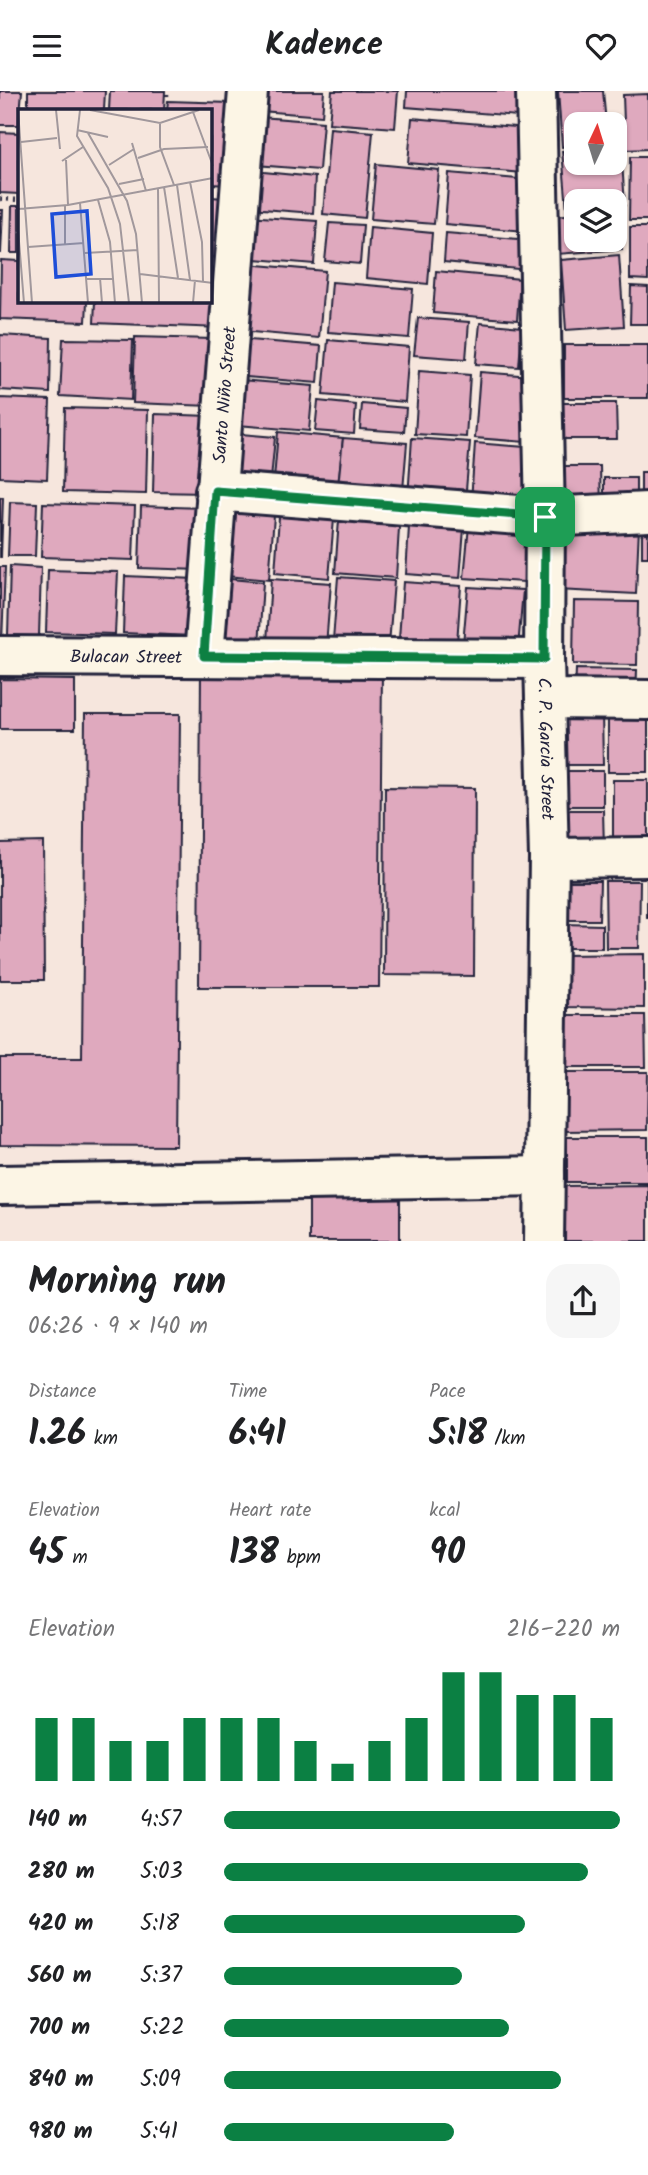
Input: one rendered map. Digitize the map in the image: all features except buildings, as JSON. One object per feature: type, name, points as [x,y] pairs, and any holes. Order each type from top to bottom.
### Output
[{"type":"street","name":"Santo Niño Street","points":[[204,656],[248,91]]},
{"type":"street","name":"C. P. Garcia Street","points":[[536,91],[549,858],[544,1241]]},
{"type":"street","points":[[215,491],[545,517],[648,512]]},
{"type":"street","name":"Bulacan Street","points":[[0,656],[544,659]]},
{"type":"street","points":[[545,699],[648,700]]},
{"type":"street","points":[[549,858],[648,857]]},
{"type":"street","points":[[0,1185],[545,1175]]},
{"type":"path","points":[[0,199],[18,200]]},
{"type":"route","points":[[215,491],[545,517],[544,659],[204,656],[215,491]]}]
